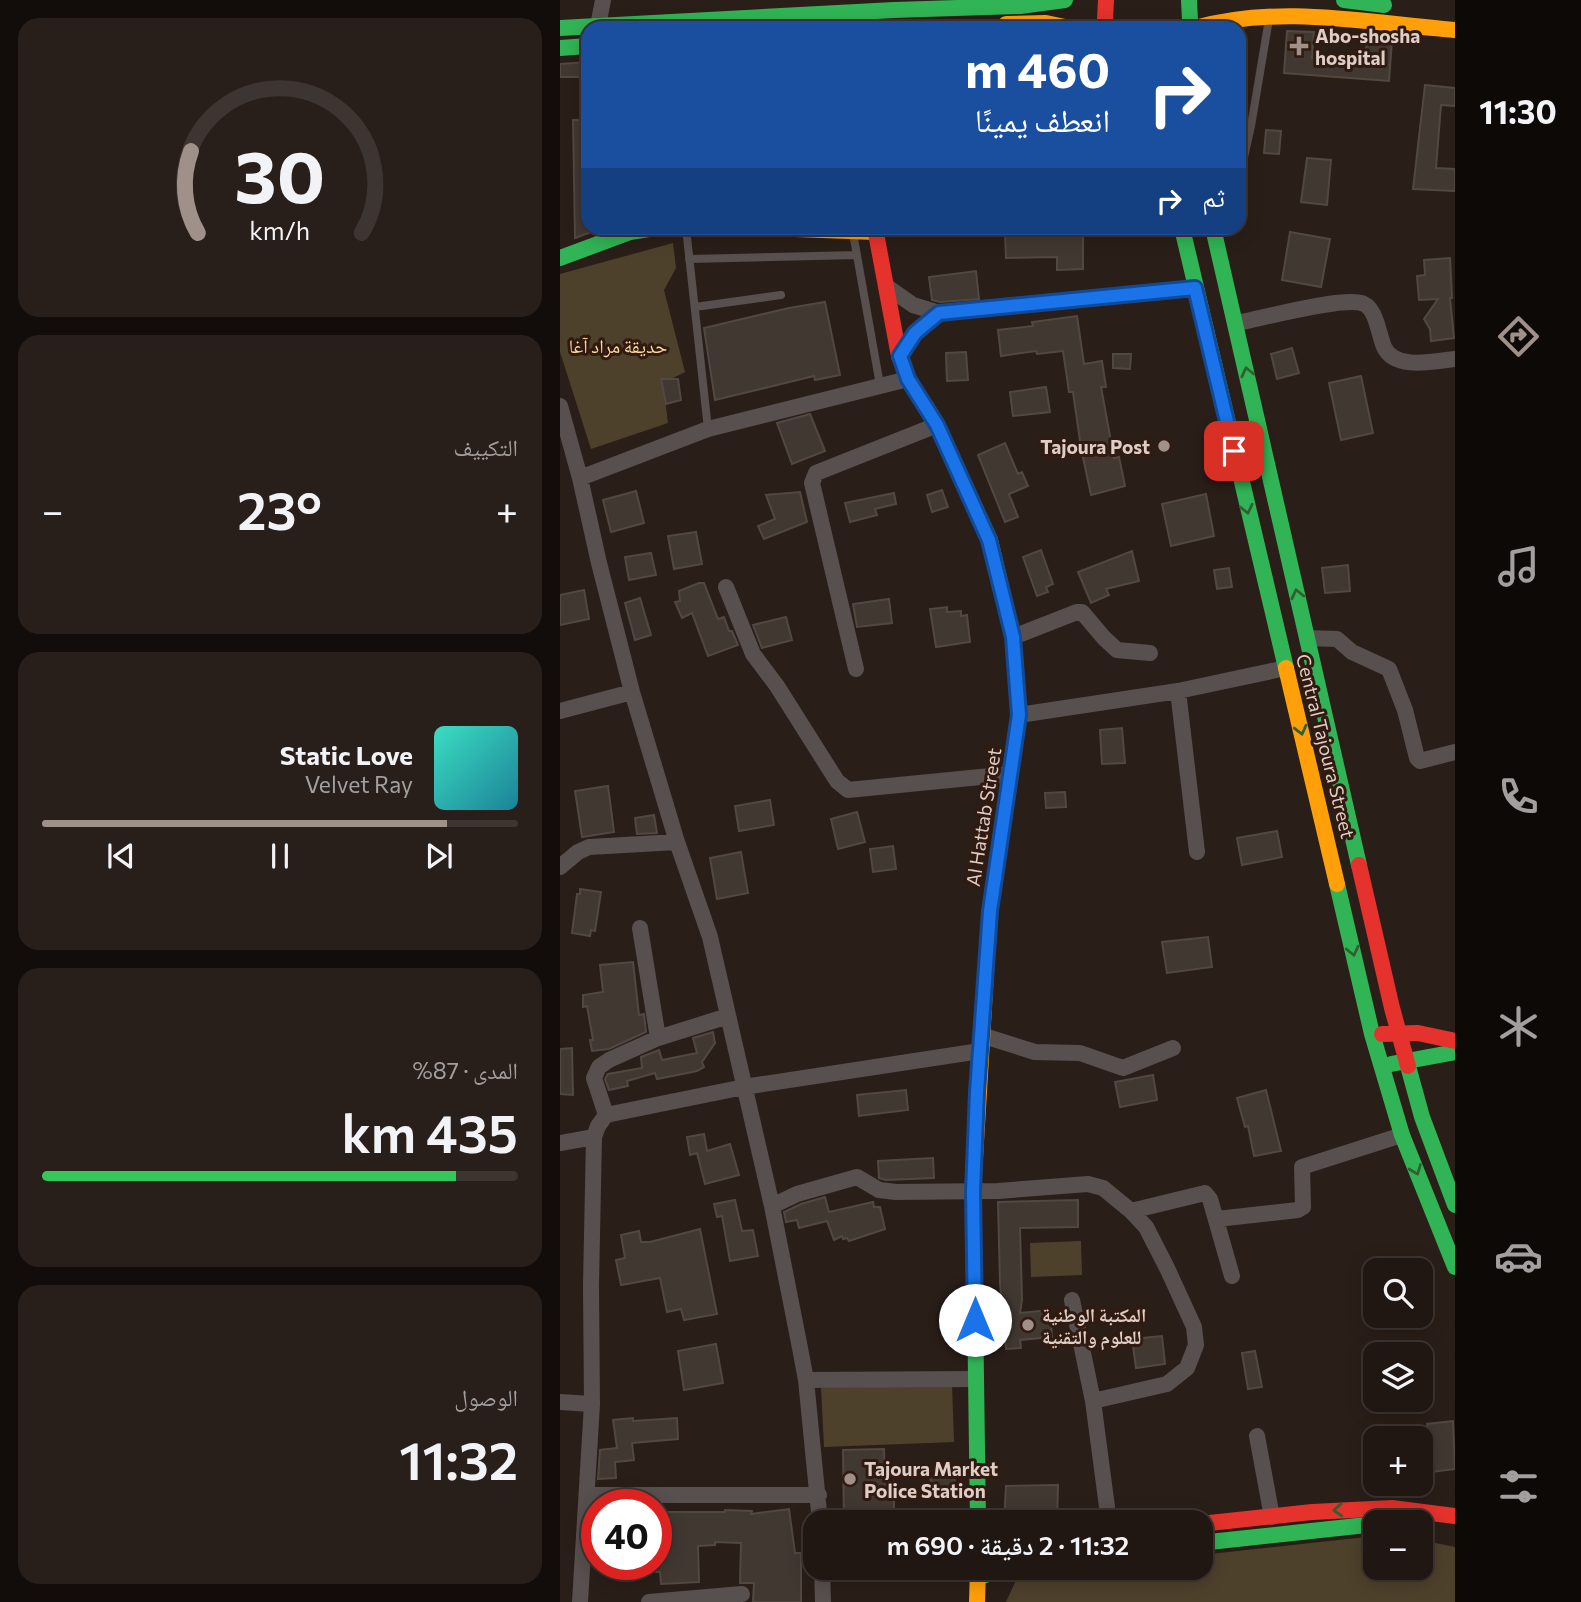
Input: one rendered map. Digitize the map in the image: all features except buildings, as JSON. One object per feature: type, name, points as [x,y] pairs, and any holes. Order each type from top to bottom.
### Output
[{"type":"main road","points":[[663,21],[859,6],[1020,6],[1065,0]]},
{"type":"main road","points":[[1106,0],[1106,21]]},
{"type":"main road","points":[[1189,0],[1190,21]]},
{"type":"main road","points":[[1344,0],[1402,7]]},
{"type":"main road","points":[[1363,20],[1365,3]]},
{"type":"main road","points":[[1213,21],[1270,12],[1455,30]]},
{"type":"main road","points":[[560,28],[581,27]]},
{"type":"main road","points":[[560,48],[581,46]]},
{"type":"main road","points":[[560,258],[622,235]]},
{"type":"main road","name":"Al Hattab Street","points":[[876,235],[900,356],[908,379],[937,425],[989,540],[1013,637],[1019,715],[990,911],[973,1192],[978,1510]]},
{"type":"main road","name":"Central Tajoura Street","points":[[1184,235],[1372,1034],[1402,1135],[1455,1267]]},
{"type":"main road","points":[[1215,235],[1406,1062],[1422,1117],[1455,1205]]},
{"type":"main road","points":[[1372,1034],[1399,1032],[1455,1041]]},
{"type":"main road","points":[[1381,1066],[1455,1052]]},
{"type":"main road","points":[[1213,1523],[1392,1507],[1455,1516]]},
{"type":"main road","points":[[1213,1543],[1363,1525]]},
{"type":"main road","points":[[1433,1528],[1455,1532]]},
{"type":"main road","points":[[977,1602],[978,1580]]},
{"type":"street","points":[[599,21],[603,0]]},
{"type":"street","points":[[886,286],[912,305],[939,313],[1195,288]]},
{"type":"street","points":[[1237,324],[1335,303],[1357,302],[1365,304],[1373,313],[1385,349],[1394,357],[1413,362],[1455,359]]},
{"type":"street","points":[[900,356],[915,333],[939,313]]},
{"type":"street","points":[[580,478],[708,429],[908,379]]},
{"type":"street","points":[[561,410],[632,692],[677,842],[710,937],[772,1206],[806,1380],[820,1510]]},
{"type":"street","points":[[856,669],[812,484],[816,472],[937,425]]},
{"type":"street","points":[[726,587],[752,654],[838,781],[848,790],[1012,774]]},
{"type":"street","points":[[1013,637],[1082,612],[1117,650],[1150,653]]},
{"type":"street","points":[[1307,638],[1337,639],[1352,652],[1388,669],[1405,710],[1420,761],[1455,752]]},
{"type":"street","points":[[1019,715],[1178,691],[1286,668]]},
{"type":"street","points":[[1178,691],[1197,852]]},
{"type":"street","points":[[560,711],[632,692]]},
{"type":"street","points":[[560,867],[589,847],[677,842]]},
{"type":"street","points":[[640,928],[659,1038]]},
{"type":"street","points":[[606,1115],[594,1078],[596,1071],[609,1060],[659,1038],[728,1016]]},
{"type":"street","points":[[588,1489],[592,1404],[594,1137],[606,1115],[981,1043],[1035,1052],[1080,1053],[1123,1068],[1173,1048]]},
{"type":"street","points":[[1217,1219],[1303,1208],[1302,1167],[1402,1135]]},
{"type":"street","points":[[560,1143],[594,1137]]},
{"type":"street","points":[[772,1206],[797,1194],[856,1177],[879,1190],[896,1192],[973,1192],[1088,1184],[1103,1188],[1146,1227],[1194,1327],[1196,1345],[1187,1368],[1167,1384],[1093,1401]]},
{"type":"street","points":[[1131,1211],[1205,1193],[1217,1219],[1231,1276]]},
{"type":"street","points":[[1072,1300],[1093,1401],[1107,1510]]},
{"type":"street","points":[[806,1380],[976,1379]]},
{"type":"street","points":[[560,1402],[592,1404]]},
{"type":"street","points":[[1257,1436],[1272,1517]]},
{"type":"street","points":[[672,1495],[819,1495]]},
{"type":"street","points":[[580,1602],[582,1580]]},
{"type":"street","points":[[822,1580],[823,1602]]},
{"type":"street","points":[[649,1602],[741,1594]]},
{"type":"lane","points":[[1246,148],[1270,12]]},
{"type":"lane","points":[[687,235],[708,429]]},
{"type":"lane","points":[[853,235],[880,386]]},
{"type":"lane","points":[[689,259],[857,255]]},
{"type":"lane","points":[[695,307],[780,295]]},
{"type":"green space","name":"حديقة مراد آغا","points":[[673,243],[676,268],[664,290],[685,372],[663,383],[668,423],[591,449],[560,352],[560,274]]},
{"type":"green space","points":[[1081,1241],[1082,1275],[1031,1277],[1030,1243]]},
{"type":"green space","points":[[952,1384],[954,1442],[824,1447],[821,1388]]},
{"type":"green space","points":[[1363,1537],[1363,1580],[1433,1580],[1433,1542],[1455,1547],[1455,1602],[1006,1602],[1016,1580],[1213,1580],[1213,1554]]},
{"type":"traffic: fast","points":[[690,21],[1020,6],[1065,0]]},
{"type":"traffic: fast","points":[[1189,0],[1190,21]]},
{"type":"traffic: fast","points":[[1344,0],[1384,5]]},
{"type":"traffic: fast","points":[[560,28],[581,27]]},
{"type":"traffic: fast","points":[[560,48],[581,46]]},
{"type":"traffic: fast","points":[[560,258],[622,235]]},
{"type":"traffic: fast","points":[[1184,235],[1286,668]]},
{"type":"traffic: fast","points":[[1215,235],[1359,865]]},
{"type":"traffic: fast","points":[[925,406],[937,425],[990,540],[1013,637],[1019,715],[990,911],[986,973]]},
{"type":"traffic: fast","points":[[1337,884],[1372,1034],[1402,1135],[1455,1267]]},
{"type":"traffic: fast","points":[[1391,1064],[1455,1052]]},
{"type":"traffic: fast","points":[[1408,1066],[1422,1117],[1455,1205]]},
{"type":"traffic: fast","points":[[975,1304],[978,1510]]},
{"type":"traffic: fast","points":[[1213,1542],[1363,1525]]},
{"type":"traffic: slow","points":[[1228,21],[1260,17],[1325,17],[1455,30]]},
{"type":"traffic: slow","points":[[1286,668],[1337,884]]},
{"type":"traffic: slow","points":[[975,1304],[973,1192],[986,973]]},
{"type":"traffic: slow","points":[[977,1602],[978,1580]]},
{"type":"traffic: jam","points":[[1106,0],[1106,21]]},
{"type":"traffic: jam","points":[[876,235],[899,356],[908,379],[925,406]]},
{"type":"traffic: jam","points":[[1359,865],[1408,1066]]},
{"type":"traffic: jam","points":[[1382,1034],[1418,1033],[1455,1041]]},
{"type":"traffic: jam","points":[[1213,1523],[1312,1512],[1392,1508],[1455,1516]]},
{"type":"place","name":"Abo-shosha hospital","points":[[1299,46]]},
{"type":"place","name":"Tajoura Post","points":[[1164,446]]},
{"type":"place","name":"المكتبة الوطنية للعلوم والتقنية","points":[[1028,1325]]},
{"type":"place","name":"Tajoura Market Police Station","points":[[850,1479]]},
{"type":"route","points":[[975,1320],[973,1192],[977,1092],[990,911],[1019,715],[1013,637],[989,540],[937,425],[908,379],[900,356],[915,333],[939,313],[1195,288],[1234,451]]}]
